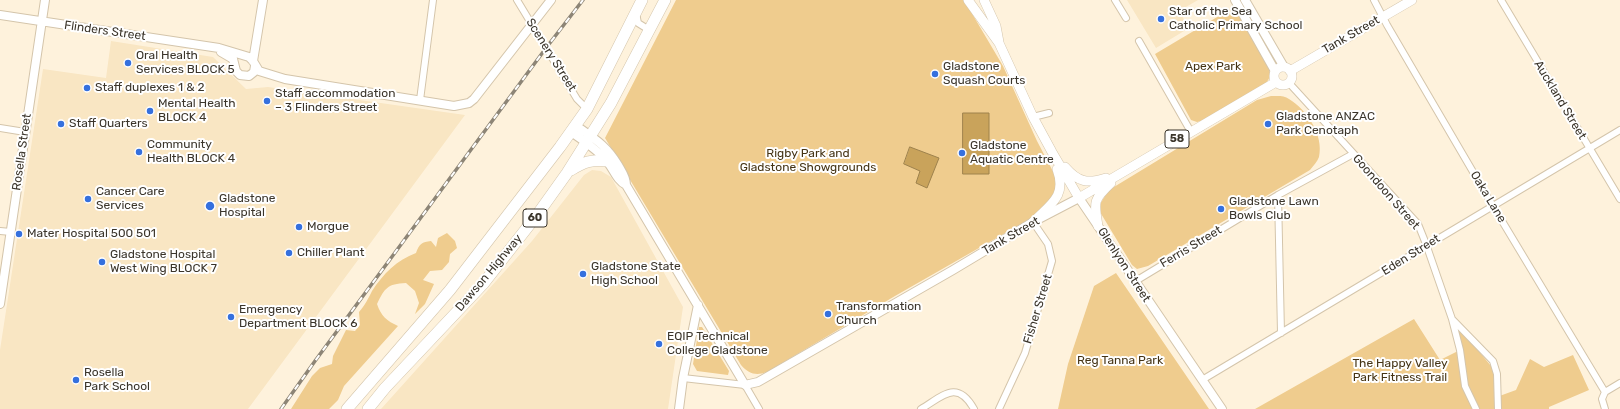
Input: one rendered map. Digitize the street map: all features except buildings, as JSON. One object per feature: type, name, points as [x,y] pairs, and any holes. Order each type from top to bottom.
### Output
[{"type":"highway","name":"Dawson Highway","points":[[347,409],[450,290],[573,129],[587,109],[642,0]]},
{"type":"highway","name":"Dawson Highway","points":[[368,409],[385,388],[482,284],[537,215],[589,140],[622,82],[665,0]]},
{"type":"highway","points":[[567,173],[586,161],[608,161]]},
{"type":"main road","name":"Glenlyon Street","points":[[968,0],[999,43],[1033,117],[1079,198]]},
{"type":"main road","name":"Tank Street","points":[[1287,69],[1412,0]]},
{"type":"main road","name":"Glenlyon Street","points":[[986,1],[996,26],[999,43]]},
{"type":"main road","points":[[1279,68],[1287,69],[1292,78],[1288,83],[1281,85],[1276,82],[1274,76],[1275,71],[1279,68]]},
{"type":"main road","name":"Tank Street","points":[[1079,198],[1276,82]]},
{"type":"main road","points":[[1052,152],[1071,174],[1080,180],[1098,181],[1120,173]]},
{"type":"main road","points":[[1033,222],[1052,204],[1061,187],[1061,180],[1052,152]]},
{"type":"main road","points":[[1098,226],[1095,208],[1096,199],[1120,173]]},
{"type":"street","name":"Rosella Street","points":[[0,304],[45,0]]},
{"type":"street","points":[[235,67],[239,59],[250,63],[255,50],[263,0]]},
{"type":"street","points":[[420,100],[433,0]]},
{"type":"street","name":"Scenery Street","points":[[517,0],[577,98],[587,109]]},
{"type":"street","points":[[532,25],[551,0]]},
{"type":"street","points":[[1115,0],[1126,18]]},
{"type":"street","points":[[1235,0],[1275,71]]},
{"type":"street","points":[[1245,0],[1287,69]]},
{"type":"street","name":"Oaka Lane","points":[[1374,0],[1493,206],[1605,392]]},
{"type":"street","name":"Auckland Street","points":[[1501,0],[1620,199]]},
{"type":"street","points":[[636,13],[638,23],[646,28],[651,26]]},
{"type":"street","name":"Flinders Street","points":[[0,16],[227,50],[250,63],[259,71],[285,79],[454,106],[469,103],[474,99],[532,25]]},
{"type":"street","points":[[1139,41],[1191,132]]},
{"type":"street","name":"Flinders Street","points":[[210,47],[233,59],[235,67],[240,75],[246,76],[250,63]]},
{"type":"street","name":"Goondoon Street","points":[[1288,83],[1418,224],[1452,319],[1460,350],[1465,386],[1476,409]]},
{"type":"street","points":[[1033,117],[1049,113]]},
{"type":"street","points":[[0,128],[25,132]]},
{"type":"street","points":[[573,129],[589,140],[608,161],[620,182],[626,185]]},
{"type":"street","name":"Eden Street","points":[[1202,380],[1426,244],[1620,130]]},
{"type":"street","points":[[589,140],[603,145],[612,155],[626,178],[626,185],[759,409]]},
{"type":"street","name":"Ferris Street","points":[[1134,282],[1278,195],[1353,154]]},
{"type":"street","points":[[1278,195],[1281,333]]},
{"type":"street","name":"Tank Street","points":[[745,386],[758,382],[953,270],[1033,222],[1079,198]]},
{"type":"street","name":"Glenlyon Street","points":[[1079,198],[1134,282],[1222,409]]},
{"type":"street","name":"Fisher Street","points":[[999,409],[1025,353],[1052,261],[1048,244],[1033,222]]},
{"type":"street","points":[[0,231],[11,232]]},
{"type":"street","points":[[679,409],[683,378],[698,305]]},
{"type":"street","name":"Goondoon Street","points":[[1452,319],[1493,361],[1497,374],[1498,409]]},
{"type":"street","points":[[683,378],[745,386]]},
{"type":"street","points":[[1605,409],[1602,399],[1605,392],[1620,383]]},
{"type":"street","points":[[921,409],[945,395],[954,392],[958,392],[966,397],[974,409]]},
{"type":"street","name":"Fisher Street","points":[[995,409],[1004,396]]},
{"type":"shaded area","name":"Star of the Sea Catholic Primary School","points":[[1127,0],[1198,0],[1179,11],[1189,28],[1156,48]]},
{"type":"shaded area","name":"Gladstone Hospital","points":[[111,41],[213,57],[246,89],[268,87],[465,115],[248,409],[0,409],[0,350],[43,69],[106,78]]},
{"type":"shaded area","points":[[963,113],[989,113],[989,174],[963,174]]},
{"type":"shaded area","points":[[910,147],[939,158],[927,188],[916,183],[920,171],[904,164]]},
{"type":"shaded area","name":"Gladstone State High School","points":[[592,170],[601,171],[611,177],[683,307],[668,409],[381,409],[532,241],[584,175]]},
{"type":"green space","name":"Rigby Park and Gladstone Showgrounds","points":[[676,0],[964,0],[1003,66],[1037,141],[1058,181],[1057,191],[1035,216],[895,296],[767,372],[756,374],[750,372],[741,365],[605,138]]},
{"type":"green space","name":"Apex Park","points":[[1234,7],[1265,59],[1270,73],[1269,79],[1263,86],[1201,121],[1197,122],[1191,120],[1155,54]]},
{"type":"green space","points":[[1271,96],[1287,98],[1296,104],[1308,116],[1313,124],[1319,140],[1319,157],[1315,164],[1310,170],[1148,266],[1137,269],[1132,265],[1100,212],[1100,204],[1109,190],[1257,100]]},
{"type":"green space","points":[[447,233],[455,241],[457,248],[450,254],[449,262],[442,270],[430,271],[423,280],[434,284],[425,304],[415,314],[419,303],[415,291],[406,283],[395,284],[387,288],[377,304],[380,312],[385,318],[398,326],[344,386],[338,400],[329,409],[291,409],[312,376],[320,368],[332,364],[333,356],[346,330],[355,331],[360,325],[359,312],[381,279],[391,268],[416,253],[421,244],[431,241],[436,247],[438,238]]},
{"type":"green space","name":"Reg Tanna Park","points":[[1116,273],[1209,409],[1058,409],[1068,364],[1094,286]]},
{"type":"green space","name":"The Happy Valley Park Fitness Trail","points":[[1414,319],[1440,360],[1460,350],[1452,319],[1491,366],[1495,378],[1494,398],[1516,390],[1530,359],[1544,367],[1573,355],[1589,390],[1549,407],[1549,409],[1255,409]]},
{"type":"green space","points":[[699,327],[702,327],[729,371],[728,375],[697,371],[693,364]]},
{"type":"railway","points":[[281,409],[546,48],[583,0]]},
{"type":"place","name":"Star of the Sea Catholic Primary School","points":[[1161,19]]},
{"type":"place","name":"Oral Health Services BLOCK 5","points":[[128,63]]},
{"type":"place","name":"Gladstone Squash Courts","points":[[935,74]]},
{"type":"place","name":"Staff duplexes 1 & 2","points":[[87,88]]},
{"type":"place","name":"Staff accommodation – 3 Flinders Street","points":[[267,101]]},
{"type":"place","name":"Mental Health BLOCK 4","points":[[150,111]]},
{"type":"place","name":"Staff Quarters","points":[[61,124]]},
{"type":"place","name":"Gladstone ANZAC Park Cenotaph","points":[[1268,124]]},
{"type":"place","name":"Community Health BLOCK 4","points":[[139,152]]},
{"type":"place","name":"Gladstone Aquatic Centre","points":[[962,153]]},
{"type":"place","name":"Cancer Care Services","points":[[88,199]]},
{"type":"place","name":"Gladstone Hospital","points":[[210,206]]},
{"type":"place","name":"Gladstone Lawn Bowls Club","points":[[1221,209]]},
{"type":"place","name":"Morgue","points":[[299,227]]},
{"type":"place","name":"Mater Hospital 500 501","points":[[19,234]]},
{"type":"place","name":"Chiller Plant","points":[[289,253]]},
{"type":"place","name":"Gladstone Hospital West Wing BLOCK 7","points":[[102,262]]},
{"type":"place","name":"Gladstone State High School","points":[[583,274]]},
{"type":"place","name":"Transformation Church","points":[[828,314]]},
{"type":"place","name":"Emergency Department BLOCK 6","points":[[231,317]]},
{"type":"place","name":"EQIP Technical College Gladstone","points":[[659,344]]},
{"type":"place","name":"Rosella Park School","points":[[76,380]]}]
